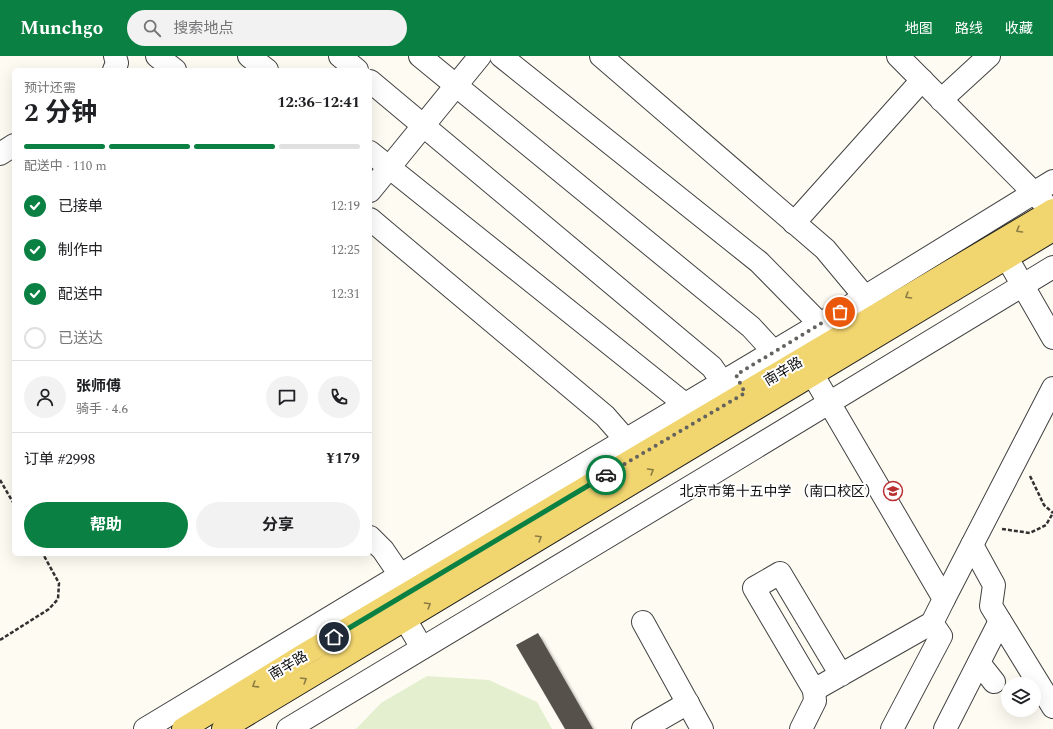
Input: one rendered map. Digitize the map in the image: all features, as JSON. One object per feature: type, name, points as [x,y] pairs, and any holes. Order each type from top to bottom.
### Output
[{"type":"main road","name":"南辛路","points":[[183,729],[314,649],[452,555],[735,384],[808,366],[1007,258],[1053,216]]},
{"type":"main road","name":"南辛路","points":[[223,729],[405,619],[808,366],[1053,216]]},
{"type":"street","points":[[115,56],[117,63],[115,68]]},
{"type":"street","points":[[157,56],[172,68]]},
{"type":"street","points":[[249,56],[264,68]]},
{"type":"street","points":[[340,56],[355,68]]},
{"type":"street","points":[[420,56],[751,327],[774,352]]},
{"type":"street","points":[[372,189],[480,56]]},
{"type":"street","points":[[501,56],[759,262],[820,324]]},
{"type":"street","points":[[601,56],[825,249],[865,297]]},
{"type":"street","points":[[898,56],[1034,193],[1053,216]]},
{"type":"street","points":[[941,100],[989,56]]},
{"type":"street","points":[[794,223],[922,80]]},
{"type":"street","points":[[372,83],[712,367],[735,384]]},
{"type":"street","points":[[0,154],[12,146]]},
{"type":"street","points":[[372,154],[686,405]]},
{"type":"street","points":[[145,729],[400,575],[452,555],[626,440],[686,405],[735,384],[774,352],[1053,181]]},
{"type":"street","points":[[372,221],[605,416],[626,440]]},
{"type":"street","points":[[1007,258],[1053,338]]},
{"type":"street","points":[[288,729],[1053,267]]},
{"type":"street","points":[[808,366],[944,599]]},
{"type":"street","points":[[814,690],[932,623],[1014,463],[1046,413],[1053,388]]},
{"type":"street","points":[[372,538],[383,550],[400,575]]},
{"type":"street","points":[[972,545],[994,585],[991,606],[1053,706]]},
{"type":"street","points":[[800,728],[815,701],[814,690],[754,588],[780,573],[840,675]]},
{"type":"street","points":[[405,619],[422,648]]},
{"type":"street","points":[[945,729],[1000,621]]},
{"type":"street","points":[[643,622],[702,729]]},
{"type":"street","points":[[892,729],[941,636],[932,623]]},
{"type":"street","points":[[979,663],[994,682]]},
{"type":"street","points":[[642,729],[688,704]]},
{"type":"path","points":[[985,521],[998,528],[1014,532],[1030,532],[1046,526],[1053,513],[1044,505],[1027,471],[1014,463]]},
{"type":"path","points":[[0,480],[12,501]]},
{"type":"path","points":[[0,640],[49,609],[58,599],[59,583],[44,556]]},
{"type":"green space","points":[[427,676],[489,680],[537,702],[552,729],[356,729],[381,703]]},
{"type":"building","points":[[538,633],[593,729],[565,729],[516,645]]},
{"type":"way so far","points":[[606,475],[745,393],[736,375],[840,312]]},
{"type":"place","name":"北京市第十五中学 （南口校区）","points":[[893,491]]},
{"type":"route","points":[[334,637],[606,475]]}]
